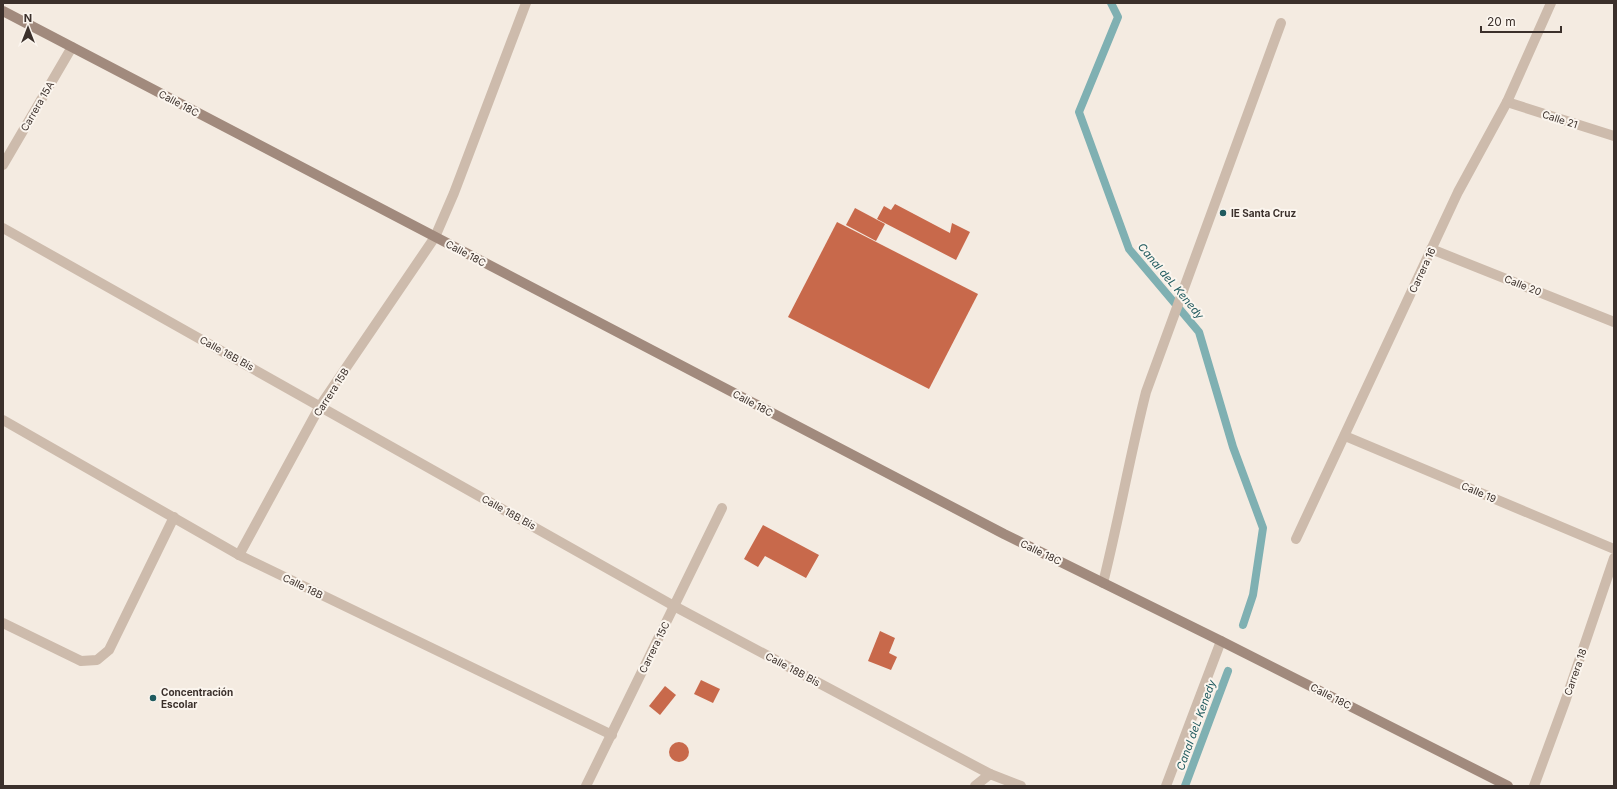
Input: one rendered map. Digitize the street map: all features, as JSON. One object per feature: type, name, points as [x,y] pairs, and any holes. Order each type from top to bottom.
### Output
[{"type":"main road","name":"Calle 18C","points":[[3,11],[1004,534],[1221,641],[1508,786]]},
{"type":"street","name":"Carrera 15B","points":[[239,555],[320,406],[435,237],[454,192],[526,3]]},
{"type":"street","name":"Carrera 16","points":[[1296,539],[1458,192],[1506,102],[1551,3]]},
{"type":"street","points":[[1104,583],[1146,392],[1281,23]]},
{"type":"street","name":"Carrera 15A","points":[[3,165],[72,47]]},
{"type":"street","name":"Calle 21","points":[[1506,102],[1614,136]]},
{"type":"street","name":"Calle 18B Bis","points":[[3,228],[674,606],[990,774],[1021,786]]},
{"type":"street","name":"Calle 20","points":[[1432,249],[1614,322]]},
{"type":"street","name":"Calle 18B","points":[[3,420],[239,555],[612,735]]},
{"type":"street","name":"Calle 19","points":[[1344,436],[1614,549]]},
{"type":"street","name":"Carrera 15C","points":[[586,786],[722,508]]},
{"type":"street","points":[[3,623],[81,660],[97,660],[109,650],[174,517]]},
{"type":"street","name":"Carrera 18","points":[[1534,786],[1566,699],[1614,558]]},
{"type":"street","points":[[1166,786],[1221,641]]},
{"type":"street","points":[[975,786],[990,774]]},
{"type":"building","points":[[895,204],[950,233],[952,223],[970,232],[956,260],[877,219],[884,206],[891,210]]},
{"type":"building","points":[[855,208],[885,224],[876,241],[846,225]]},
{"type":"building","points":[[837,222],[978,294],[929,389],[788,317]]},
{"type":"building","points":[[763,525],[819,555],[806,578],[765,556],[758,567],[744,559]]},
{"type":"building","points":[[880,631],[895,638],[889,653],[897,657],[891,670],[868,661]]},
{"type":"building","points":[[701,680],[720,689],[713,703],[694,694]]},
{"type":"building","points":[[665,686],[676,695],[660,715],[649,706]]},
{"type":"building","points":[[679,742],[686,745],[689,752],[686,759],[679,762],[672,759],[669,752],[672,745]]},
{"type":"waterway","name":"Canal deL Kenedy","points":[[1111,3],[1118,17],[1079,112],[1129,249],[1199,332],[1233,447],[1263,528],[1253,595],[1243,625]]},
{"type":"waterway","name":"Canal deL Kenedy","points":[[1185,786],[1228,671]]},
{"type":"place","name":"IE Santa Cruz","points":[[1223,213]]},
{"type":"place","name":"Concentración Escolar","points":[[153,698]]}]
